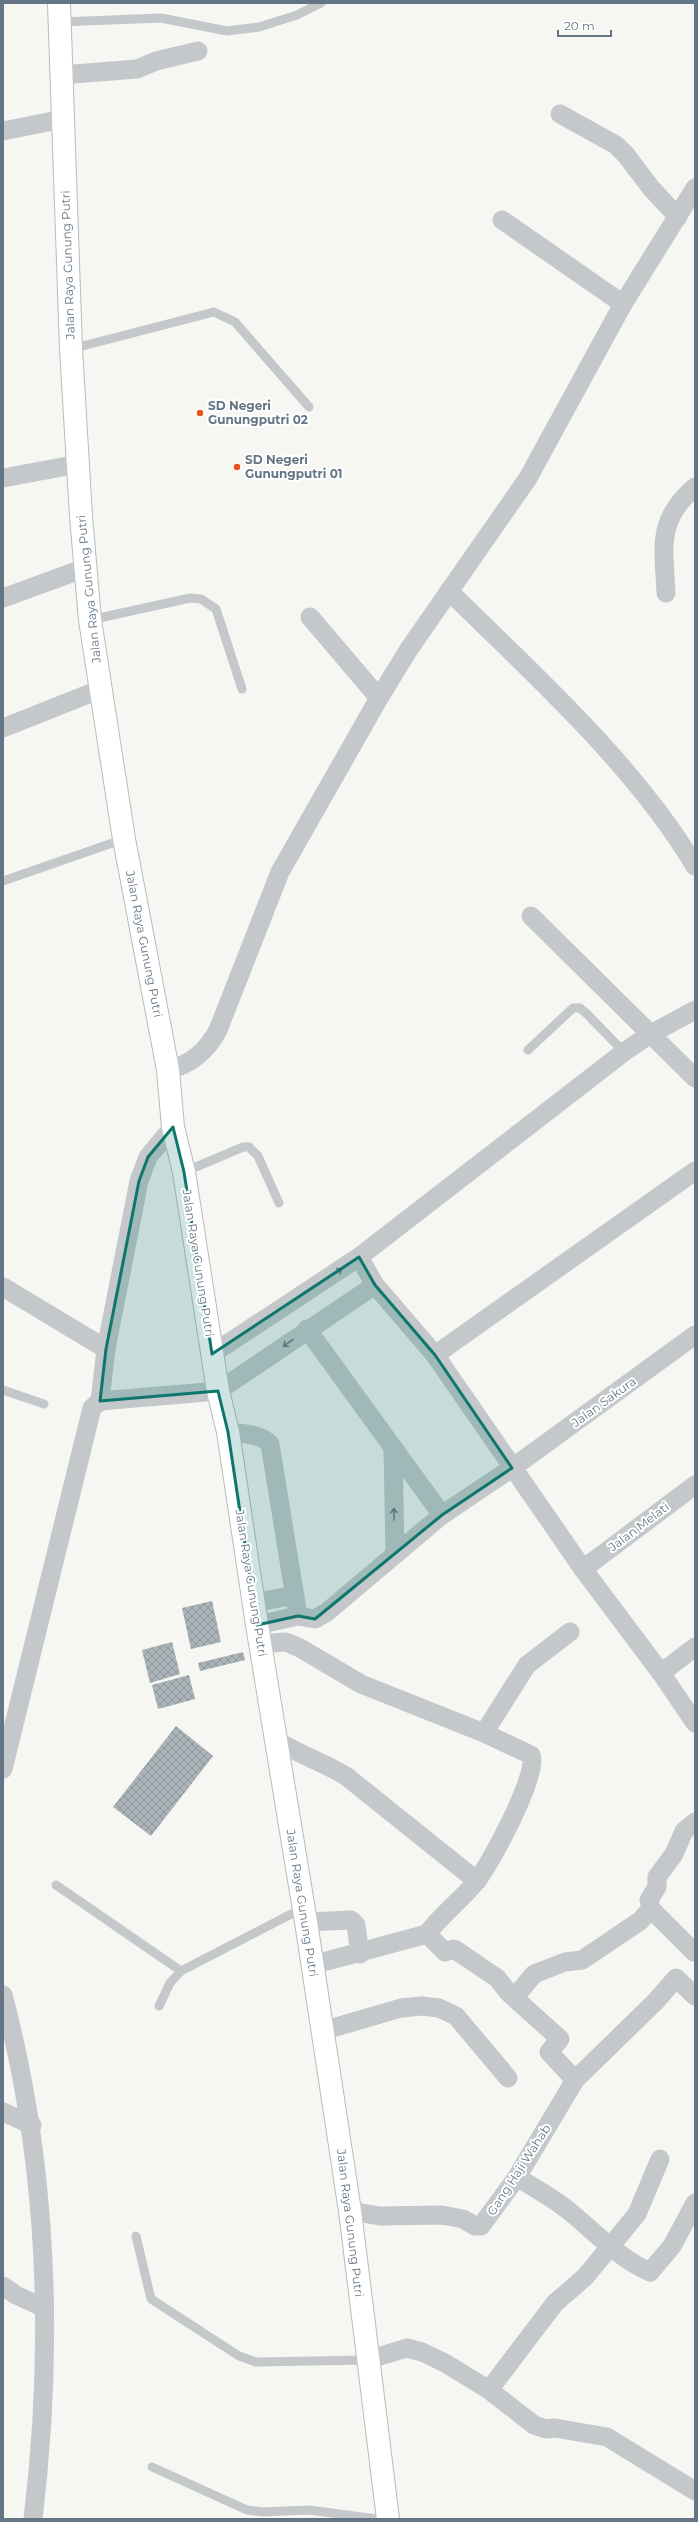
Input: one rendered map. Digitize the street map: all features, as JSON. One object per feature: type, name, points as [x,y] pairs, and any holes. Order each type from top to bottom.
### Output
[{"type":"main road","name":"Jalan Raya Gunung Putri","points":[[60,13],[71,349],[85,568],[90,620],[124,839],[168,1070],[173,1127],[184,1172],[218,1391],[228,1432],[258,1635],[312,1965],[350,2211],[367,2360],[388,2519]]},
{"type":"street","points":[[62,75],[138,69],[156,61],[198,51]]},
{"type":"street","points":[[560,114],[621,150],[651,188],[678,217]]},
{"type":"street","points":[[3,131],[63,119]]},
{"type":"street","points":[[168,1070],[183,1066],[210,1045],[218,1030],[280,872],[379,698],[449,591],[528,478],[623,304],[695,188]]},
{"type":"street","points":[[502,220],[623,304]]},
{"type":"street","points":[[3,478],[78,464]]},
{"type":"street","points":[[666,594],[664,538],[667,520],[695,487]]},
{"type":"street","points":[[3,598],[85,568]]},
{"type":"street","points":[[449,591],[564,705],[621,767],[674,831],[695,866]]},
{"type":"street","points":[[310,617],[379,698]]},
{"type":"street","points":[[3,728],[101,688]]},
{"type":"street","points":[[531,916],[649,1035],[695,1078]]},
{"type":"street","points":[[212,1354],[359,1257],[624,1052],[649,1035],[695,1010]]},
{"type":"street","points":[[3,1769],[88,1415],[100,1400],[106,1349],[139,1181],[148,1156],[173,1127]]},
{"type":"street","points":[[435,1355],[695,1171]]},
{"type":"street","points":[[359,1257],[375,1285],[435,1355],[583,1569],[661,1673],[695,1723]]},
{"type":"street","points":[[100,1400],[218,1391],[307,1329],[375,1285]]},
{"type":"street","points":[[3,1287],[106,1349]]},
{"type":"street","points":[[307,1329],[442,1515]]},
{"type":"street","name":"Jalan Sakura","points":[[258,1635],[298,1616],[315,1619],[327,1612],[395,1553],[442,1515],[512,1468],[695,1335]]},
{"type":"street","points":[[228,1432],[256,1435],[264,1438],[270,1444],[298,1616]]},
{"type":"street","points":[[393,1447],[395,1553]]},
{"type":"street","name":"Jalan Melati","points":[[583,1569],[695,1485]]},
{"type":"street","points":[[253,1603],[295,1595]]},
{"type":"street","points":[[484,1733],[527,1665],[570,1632]]},
{"type":"street","points":[[258,1635],[286,1642],[361,1684],[484,1733],[530,1754],[534,1761],[526,1788],[503,1838],[477,1881],[439,1918],[427,1934],[360,1954],[312,1965]]},
{"type":"street","points":[[661,1673],[695,1647]]},
{"type":"street","points":[[276,1740],[297,1753],[329,1765],[346,1776],[477,1881]]},
{"type":"street","points":[[694,1952],[651,1909],[649,1900],[657,1887],[658,1877],[674,1854],[684,1830],[695,1822]]},
{"type":"street","points":[[515,1997],[534,1974],[564,1962],[582,1960],[640,1921],[651,1909]]},
{"type":"street","points":[[304,1915],[351,1920],[356,1925],[360,1954]]},
{"type":"street","points":[[427,1934],[445,1952],[454,1949],[497,1978],[509,1993],[560,2038],[549,2052],[574,2080]]},
{"type":"street","name":"Gang Haji Wahab","points":[[350,2211],[380,2216],[442,2215],[463,2219],[475,2226],[481,2226],[517,2177],[574,2080],[656,2001],[676,1978],[694,1952]]},
{"type":"street","points":[[676,1978],[695,1996]]},
{"type":"street","points":[[3,1995],[15,2038],[32,2125],[44,2264],[42,2417],[33,2519]]},
{"type":"street","points":[[322,2031],[401,2008],[422,2006],[439,2008],[456,2016],[508,2078]]},
{"type":"street","points":[[3,2112],[32,2125]]},
{"type":"street","points":[[489,2390],[556,2303],[585,2277],[637,2214],[660,2159]]},
{"type":"street","points":[[517,2177],[568,2210],[610,2248],[650,2272],[672,2246],[695,2203]]},
{"type":"street","points":[[3,2286],[16,2295],[44,2308]]},
{"type":"street","points":[[367,2360],[407,2348],[422,2352],[445,2363],[489,2390],[534,2425],[546,2429],[556,2428],[607,2437],[695,2491]]},
{"type":"lane","points":[[60,13],[161,18],[227,31],[259,27],[297,14],[321,3]]},
{"type":"lane","points":[[71,349],[214,312],[235,322],[309,407]]},
{"type":"lane","points":[[90,620],[190,598],[201,599],[216,609],[242,689]]},
{"type":"lane","points":[[3,881],[124,839]]},
{"type":"lane","points":[[528,1050],[572,1008],[580,1008],[624,1052]]},
{"type":"lane","points":[[184,1172],[243,1147],[250,1148],[258,1156],[279,1203]]},
{"type":"lane","points":[[3,1390],[44,1404]]},
{"type":"lane","points":[[56,1885],[181,1971]]},
{"type":"lane","points":[[159,2006],[170,1983],[181,1971],[304,1915]]},
{"type":"lane","points":[[136,2236],[151,2298],[239,2356],[256,2362],[367,2360]]},
{"type":"lane","points":[[152,2467],[247,2510],[263,2512],[309,2510],[378,2519]]},
{"type":"highlighted area","points":[[173,1127],[184,1172],[212,1354],[359,1257],[375,1285],[435,1355],[512,1468],[442,1515],[315,1619],[298,1616],[257,1625],[228,1432],[218,1391],[100,1401],[106,1349],[139,1181],[148,1157]]},
{"type":"building","points":[[212,1601],[221,1642],[191,1649],[182,1608]]},
{"type":"building","points":[[172,1642],[180,1674],[150,1683],[142,1650]]},
{"type":"building","points":[[243,1652],[245,1660],[200,1671],[198,1663]]},
{"type":"building","points":[[189,1675],[195,1699],[158,1709],[152,1685]]},
{"type":"building","points":[[176,1726],[213,1756],[151,1836],[113,1807]]},
{"type":"place","name":"SD Negeri Gunungputri 02","points":[[200,413]]},
{"type":"place","name":"SD Negeri Gunungputri 01","points":[[237,467]]}]
